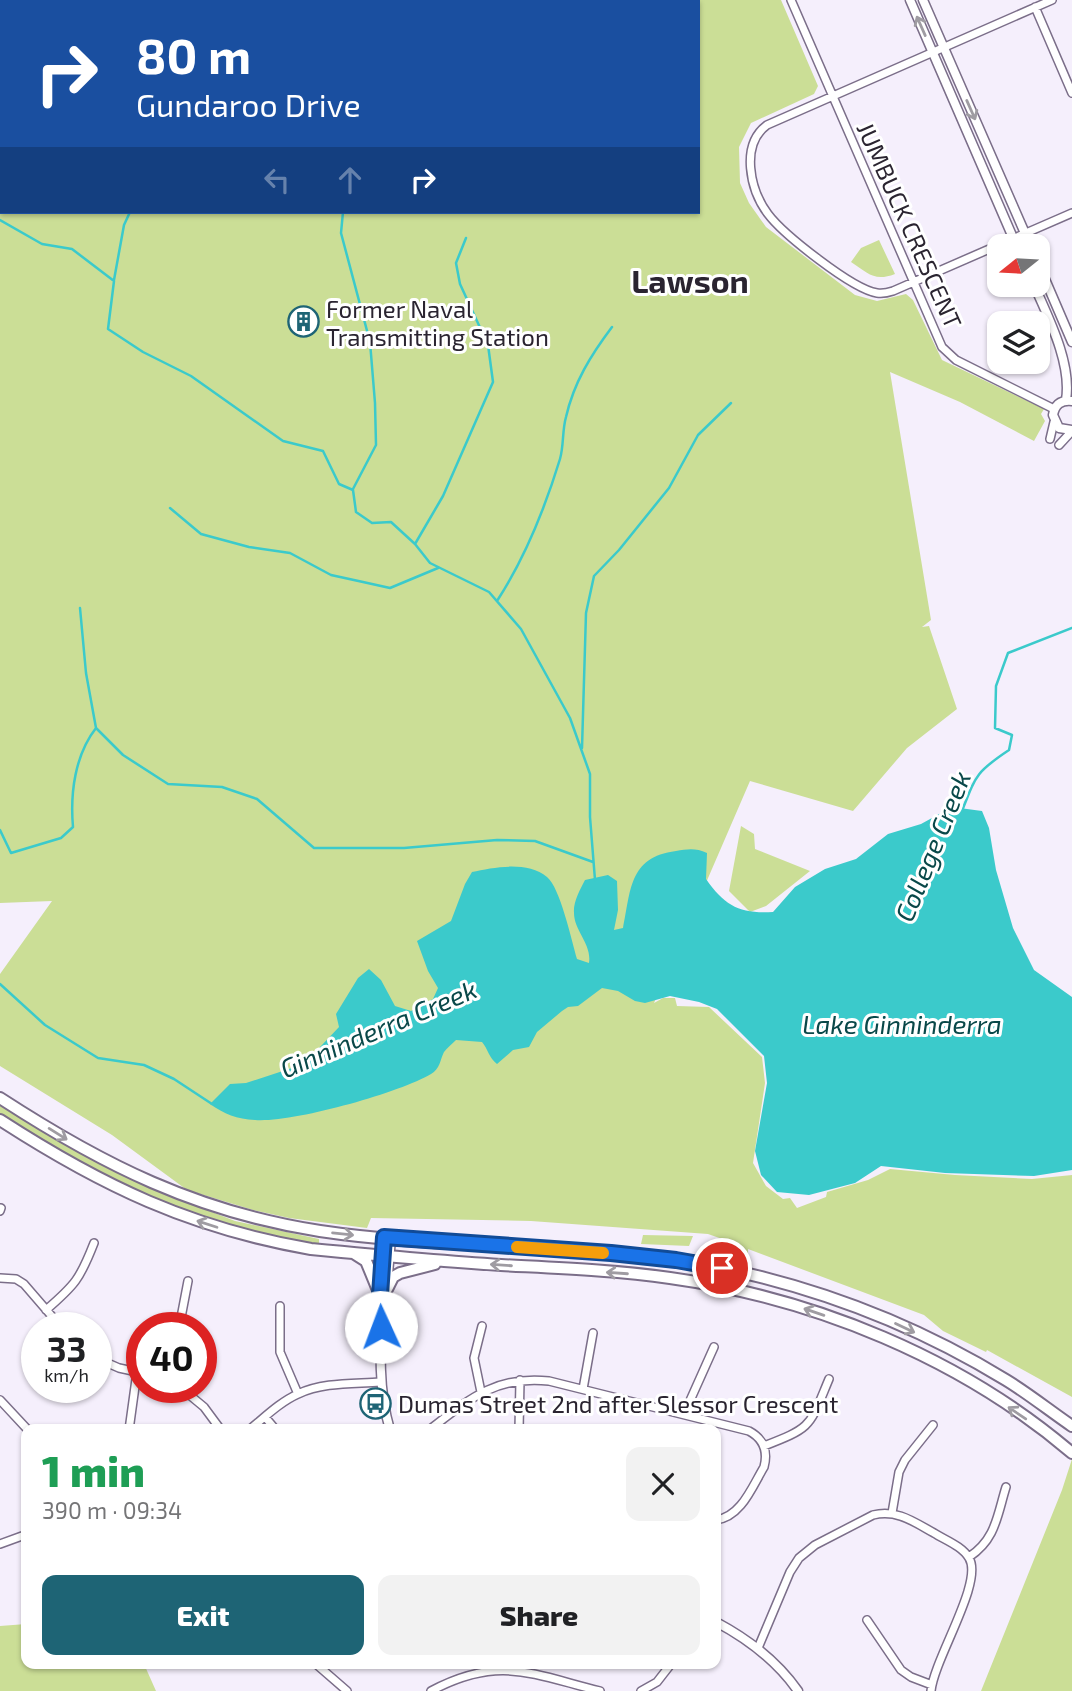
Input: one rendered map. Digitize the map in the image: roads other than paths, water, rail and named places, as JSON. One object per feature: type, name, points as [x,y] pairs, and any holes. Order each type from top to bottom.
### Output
[{"type":"main road","points":[[0,1098],[88,1152],[143,1180],[192,1199],[277,1223],[318,1231],[387,1238],[676,1260],[741,1272],[804,1289],[867,1311],[949,1348],[1006,1380],[1072,1426]]},
{"type":"main road","points":[[0,1120],[87,1174],[177,1214],[273,1243],[311,1250],[671,1278],[745,1292],[801,1307],[927,1358],[999,1400],[1072,1453]]},
{"type":"main road","points":[[353,1253],[366,1261],[384,1292],[393,1277],[400,1273],[421,1266],[455,1262]]},
{"type":"street","name":"JUMBUCK CRESCENT","points":[[791,0],[940,343],[948,355],[1055,409]]},
{"type":"street","points":[[910,0],[1012,234]]},
{"type":"street","points":[[923,0],[1025,234],[1072,213]]},
{"type":"street","points":[[987,254],[884,294],[874,293],[840,274],[785,232],[769,215],[754,186],[752,146],[759,132],[772,122],[1052,0]]},
{"type":"street","points":[[1035,7],[1072,93]]},
{"type":"street","points":[[1050,291],[1072,342]]},
{"type":"street","points":[[1040,298],[1068,364],[1070,382],[1069,401],[1058,404],[1055,409],[1051,439]]},
{"type":"street","points":[[1055,422],[1063,430],[1072,431]]},
{"type":"street","points":[[1059,445],[1072,431]]},
{"type":"street","points":[[387,1238],[380,1382],[389,1424]]},
{"type":"street","points":[[0,1278],[8,1277],[24,1284],[46,1310],[74,1286],[94,1243]]},
{"type":"street","points":[[182,1312],[188,1281]]},
{"type":"street","points":[[280,1306],[280,1352],[298,1394]]},
{"type":"street","points":[[481,1392],[474,1358],[482,1326]]},
{"type":"street","points":[[583,1389],[593,1333]]},
{"type":"street","points":[[684,1414],[714,1347]]},
{"type":"street","points":[[764,1446],[805,1429],[829,1379]]},
{"type":"street","points":[[519,1424],[520,1380]]},
{"type":"street","points":[[437,1424],[481,1392],[520,1380],[549,1381],[750,1431],[764,1446],[764,1467],[738,1508],[729,1517],[721,1519]]},
{"type":"street","points":[[256,1424],[298,1394],[318,1388],[380,1382]]},
{"type":"street","points":[[0,1400],[22,1424]]},
{"type":"street","points":[[130,1424],[134,1403]]},
{"type":"street","points":[[199,1403],[217,1424]]},
{"type":"street","points":[[265,1417],[271,1424]]},
{"type":"street","points":[[892,1513],[899,1472],[933,1425]]},
{"type":"street","points":[[969,1556],[985,1545],[991,1535],[1006,1487]]},
{"type":"street","points":[[758,1648],[790,1572],[805,1552],[873,1515],[892,1513],[906,1518],[969,1556],[973,1578],[931,1688],[901,1670],[867,1620]]},
{"type":"street","points":[[0,1544],[21,1536]]},
{"type":"street","points":[[721,1625],[758,1648],[786,1675],[798,1691]]},
{"type":"street","points":[[322,1669],[347,1691]]},
{"type":"street","points":[[466,1669],[468,1674]]},
{"type":"street","points":[[641,1691],[653,1689],[668,1669]]},
{"type":"street","points":[[431,1691],[468,1674],[487,1670],[516,1671],[600,1691]]},
{"type":"water","name":"Lake Ginninderra","points":[[952,807],[982,811],[989,828],[996,870],[1013,928],[1034,970],[1072,997],[1072,1170],[1034,1176],[945,1173],[881,1166],[855,1183],[809,1195],[777,1192],[761,1175],[755,1151],[767,1083],[764,1056],[717,1009],[670,996],[645,1003],[635,1001],[618,991],[602,988],[578,1006],[562,1011],[537,1032],[529,1047],[513,1050],[497,1064],[482,1042],[456,1040],[444,1052],[434,1072],[416,1082],[319,1112],[272,1120],[255,1120],[231,1115],[210,1104],[230,1084],[246,1083],[304,1064],[339,1027],[336,1014],[358,978],[369,969],[381,980],[395,1006],[411,1011],[433,999],[438,988],[428,971],[417,941],[451,921],[472,872],[500,867],[521,867],[547,877],[561,903],[577,959],[589,963],[588,950],[574,913],[576,900],[585,880],[608,875],[617,881],[618,910],[614,930],[623,928],[634,878],[640,869],[649,860],[660,855],[680,850],[696,850],[707,853],[706,879],[727,902],[742,910],[773,912],[795,887],[825,869],[856,859],[888,834],[921,824]]},
{"type":"waterway","points":[[114,280],[124,225],[129,214]]},
{"type":"waterway","points":[[343,214],[341,233],[370,342],[375,403],[376,445],[353,489]]},
{"type":"waterway","points":[[0,220],[42,244],[72,249],[114,281],[108,329],[143,352],[191,376],[283,441],[323,451],[339,484],[353,490],[356,512],[372,523],[391,522],[415,544],[430,563],[489,592],[521,629],[570,718],[590,774],[595,880]]},
{"type":"waterway","points":[[415,544],[443,496],[493,382],[488,345],[460,284],[456,263],[466,238]]},
{"type":"waterway","points":[[497,601],[525,550],[548,496],[560,459],[565,422],[574,392],[590,359],[612,327]]},
{"type":"waterway","points":[[582,748],[586,613],[594,576],[619,550],[669,488],[698,435],[731,403]]},
{"type":"waterway","points":[[170,508],[201,534],[249,547],[290,553],[331,575],[390,588],[438,568]]},
{"type":"waterway","points":[[80,608],[86,673],[96,728],[123,755],[168,784],[222,787],[257,799],[314,848],[404,848],[497,840],[535,841],[593,862]]},
{"type":"waterway","name":"College Creek","points":[[962,811],[978,775],[1009,750],[1012,735],[995,728],[996,686],[1008,653],[1072,628]]},
{"type":"waterway","points":[[0,830],[11,853],[61,838],[73,827],[72,801],[79,762],[96,728]]},
{"type":"waterway","name":"Ginninderra Creek","points":[[0,984],[45,1025],[98,1058],[144,1065],[174,1079],[212,1104]]},
{"type":"place","name":"Former Naval Transmitting Station","points":[[303,322]]},
{"type":"place","name":"Dumas Street 2nd after Slessor Crescent","points":[[375,1403]]},
{"type":"district","name":"Lawson","points":[[690,280]]}]
